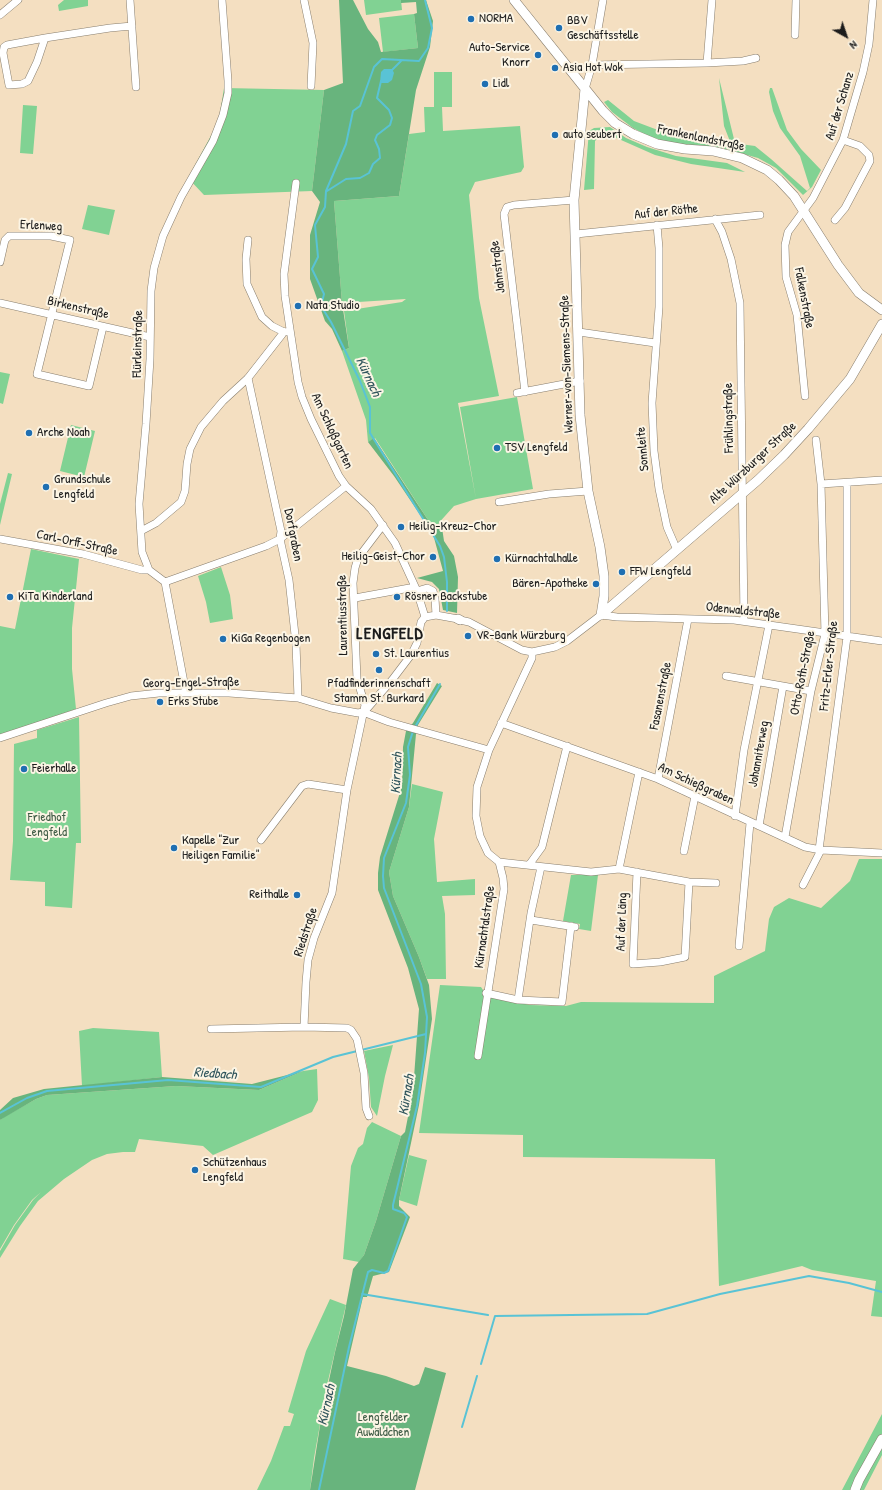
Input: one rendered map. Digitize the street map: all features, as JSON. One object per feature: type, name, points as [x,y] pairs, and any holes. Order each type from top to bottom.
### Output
[{"type":"street","points":[[0,14],[18,0]]},
{"type":"street","points":[[130,0],[136,87]]},
{"type":"street","name":"Flürleinstraße","points":[[149,570],[142,552],[139,504],[146,424],[151,291],[154,268],[161,241],[181,197],[213,141],[227,101],[228,81],[222,0]]},
{"type":"street","points":[[304,0],[313,44],[311,86]]},
{"type":"street","points":[[514,0],[586,89]]},
{"type":"street","points":[[586,89],[592,65],[603,0]]},
{"type":"street","points":[[707,63],[712,0]]},
{"type":"street","points":[[795,35],[796,0]]},
{"type":"street","name":"Auf der Schanz","points":[[805,212],[833,162],[843,140],[863,72],[869,44],[873,0]]},
{"type":"street","points":[[45,38],[37,62],[28,81],[22,84],[9,85],[3,53],[4,47],[45,38],[132,26]]},
{"type":"street","points":[[592,65],[707,63],[743,61],[756,58]]},
{"type":"street","name":"Werner-von-Siemens-Straße","points":[[586,89],[574,200],[582,447],[588,491],[600,546],[604,576],[604,596],[601,614]]},
{"type":"street","name":"Frankenlandstraße","points":[[586,89],[603,111],[615,122],[641,138],[657,144],[677,148],[713,151],[742,158],[767,170],[788,189],[805,212],[835,261],[855,287],[869,302],[882,310]]},
{"type":"street","points":[[835,220],[844,208],[870,161],[868,155],[860,146],[843,140]]},
{"type":"street","name":"Am Schloßgarten","points":[[296,183],[284,274],[287,332],[302,397],[316,430],[339,476],[346,486],[370,509],[395,543],[416,589],[425,617]]},
{"type":"street","name":"Jahnstraße","points":[[525,392],[504,214],[507,207],[514,205],[574,200]]},
{"type":"street","name":"Falkenstraße","points":[[805,212],[788,232],[784,245],[784,258],[786,277],[797,315],[805,396]]},
{"type":"street","name":"Auf der Röthe","points":[[576,234],[760,215]]},
{"type":"street","name":"Frühlingstraße","points":[[715,219],[722,232],[731,259],[740,303],[744,621]]},
{"type":"street","name":"Sonnleite","points":[[657,225],[660,276],[652,403],[654,451],[659,489],[667,527],[672,544],[677,550]]},
{"type":"street","name":"Erlenweg","points":[[0,262],[5,240],[9,236],[51,236],[70,240],[51,314]]},
{"type":"street","points":[[141,531],[156,523],[181,502],[185,491],[187,464],[190,449],[201,427],[223,400],[248,378],[287,332],[272,326],[262,317],[247,284],[246,259],[248,240]]},
{"type":"street","name":"Birkenstraße","points":[[0,303],[150,337]]},
{"type":"street","points":[[51,314],[37,374],[82,385],[89,386],[103,326]]},
{"type":"street","name":"Alte Würzburger Straße","points":[[601,614],[677,550],[784,455],[839,393],[861,363],[882,324]]},
{"type":"street","points":[[579,332],[655,343]]},
{"type":"street","name":"Dorfgraben","points":[[248,378],[281,531],[280,539],[289,580],[294,619],[298,698]]},
{"type":"street","points":[[517,393],[580,382]]},
{"type":"street","name":"Otto-Roth-Straße","points":[[785,838],[812,691],[825,634],[821,484],[816,440]]},
{"type":"street","points":[[821,484],[847,484],[882,480]]},
{"type":"street","name":"Fritz-Erler-Straße","points":[[820,850],[847,637],[847,484]]},
{"type":"street","points":[[165,582],[266,546],[280,539],[346,486]]},
{"type":"street","points":[[499,502],[549,494],[588,491]]},
{"type":"street","name":"Laurentiusstraße","points":[[363,712],[366,705],[360,689],[356,667],[354,584],[358,558],[383,525]]},
{"type":"street","name":"Carl-Orff-Straße","points":[[0,539],[83,554],[142,570],[149,570]]},
{"type":"street","points":[[149,570],[165,582],[186,693]]},
{"type":"street","points":[[355,598],[427,588],[433,591],[436,615]]},
{"type":"street","points":[[604,596],[618,599]]},
{"type":"street","points":[[363,712],[392,680],[411,655],[417,643],[421,622],[425,617],[436,615],[459,619],[476,626],[522,650],[532,652],[555,647],[567,641],[601,614]]},
{"type":"street","name":"Odenwaldstraße","points":[[601,614],[617,617],[744,621],[825,634],[882,641]]},
{"type":"street","name":"Fasanenstraße","points":[[658,779],[688,619]]},
{"type":"street","points":[[735,816],[744,750],[769,625]]},
{"type":"street","points":[[532,652],[532,658],[489,750],[477,787],[476,816],[480,836],[488,854],[499,862],[591,872],[619,869],[689,882],[716,883]]},
{"type":"street","points":[[726,676],[812,691]]},
{"type":"street","name":"Johanniterweg","points":[[759,826],[783,686]]},
{"type":"street","name":"Georg-Engel-Straße","points":[[0,738],[131,696],[159,693],[229,693],[298,698],[358,714],[363,712],[410,728],[489,750]]},
{"type":"street","name":"Riedstraße","points":[[304,1027],[308,960],[314,938],[332,893],[347,790],[363,712]]},
{"type":"street","name":"Am Schießgraben","points":[[501,723],[658,779],[750,823],[805,847],[820,850],[882,854]]},
{"type":"street","points":[[529,865],[542,847],[567,746]]},
{"type":"street","points":[[619,869],[639,772]]},
{"type":"street","points":[[261,840],[302,786],[308,784],[347,790]]},
{"type":"street","points":[[684,851],[695,796]]},
{"type":"street","points":[[739,946],[750,823]]},
{"type":"street","points":[[802,886],[820,850]]},
{"type":"street","name":"Kürnachtalstraße","points":[[478,1056],[486,993],[504,889],[499,862]]},
{"type":"street","points":[[518,1000],[541,866]]},
{"type":"street","name":"Auf der Läng","points":[[637,872],[633,964],[660,962],[685,957],[689,882]]},
{"type":"street","points":[[486,993],[518,1000],[562,1002],[574,926],[531,920]]},
{"type":"street","points":[[211,1029],[304,1027],[347,1028],[355,1034],[364,1073],[366,1108],[369,1116]]},
{"type":"street","points":[[855,1490],[882,1439]]},
{"type":"green space","points":[[64,0],[88,0],[88,6],[59,11],[58,5]]},
{"type":"green space","points":[[339,0],[353,0],[368,29],[378,42],[381,52],[418,48],[414,14],[417,13],[416,2],[401,3],[401,0],[426,0],[433,21],[430,47],[416,90],[399,196],[334,201],[342,303],[349,348],[342,351],[332,329],[325,321],[310,279],[310,235],[320,202],[312,191],[324,90],[343,83]]},
{"type":"green space","points":[[364,0],[401,0],[402,10],[366,15]]},
{"type":"green space","points":[[414,14],[418,48],[383,52],[379,18]]},
{"type":"green space","points":[[434,72],[452,72],[452,107],[442,107],[443,131],[520,126],[524,167],[521,172],[475,182],[469,195],[479,298],[499,396],[458,403],[476,499],[454,506],[436,526],[430,523],[375,438],[368,442],[366,420],[342,351],[349,348],[344,311],[402,302],[406,299],[342,303],[334,201],[399,196],[409,134],[425,132],[424,107],[434,107]]},
{"type":"green space","points":[[719,78],[734,139],[740,144],[755,146],[807,191],[810,188],[800,156],[780,128],[773,111],[769,92],[770,88],[772,88],[787,130],[801,149],[821,170],[812,187],[803,195],[776,168],[758,158],[722,148],[671,143],[648,136],[633,128],[612,112],[604,102],[608,100],[634,121],[671,135],[731,144],[724,126]]},
{"type":"green space","points":[[224,88],[324,90],[312,191],[204,195],[188,178],[214,130],[220,113]]},
{"type":"green space","points":[[23,105],[37,106],[33,154],[20,153]]},
{"type":"green space","points":[[610,127],[626,138],[647,147],[676,156],[727,163],[745,172],[691,164],[655,155],[612,136],[599,137],[595,141],[594,189],[584,190],[589,131],[594,128]]},
{"type":"green space","points":[[88,205],[115,210],[109,235],[82,229]]},
{"type":"green space","points":[[0,372],[10,374],[3,404],[0,403]]},
{"type":"green space","name":"TSV Lengfeld","points":[[517,397],[533,489],[476,499],[460,407]]},
{"type":"green space","points":[[71,425],[95,431],[84,477],[60,471]]},
{"type":"green space","points":[[374,438],[430,523],[436,526],[441,521],[444,541],[454,556],[458,577],[457,613],[443,610],[439,589],[432,582],[417,578],[443,571],[433,534],[394,476],[368,442]]},
{"type":"green space","points":[[8,473],[12,474],[0,525],[0,504]]},
{"type":"green space","points":[[31,549],[79,559],[72,628],[72,669],[76,709],[0,735],[0,626],[15,629]]},
{"type":"green space","points":[[221,567],[230,595],[233,619],[210,623],[206,602],[198,576]]},
{"type":"green space","name":"Lengfelder Auwäldchen","points":[[437,683],[442,686],[418,725],[409,807],[389,872],[393,896],[419,957],[429,985],[432,1019],[419,1105],[399,1200],[399,1206],[410,1217],[389,1272],[373,1276],[367,1297],[363,1297],[347,1366],[386,1376],[414,1386],[419,1384],[425,1367],[446,1373],[415,1490],[310,1490],[322,1413],[353,1269],[364,1255],[376,1221],[401,1136],[405,1132],[413,1091],[419,1009],[408,968],[378,890],[378,873],[380,857],[402,786],[403,747],[406,731],[413,723]]},
{"type":"green space","name":"Friedhof Lengfeld","points":[[79,717],[81,843],[76,843],[72,908],[45,906],[45,882],[10,880],[13,841],[14,744],[37,738],[37,730]]},
{"type":"green space","points":[[412,784],[443,792],[434,839],[437,882],[475,879],[475,895],[442,896],[445,914],[446,979],[427,979],[393,896],[389,872],[409,807]]},
{"type":"green space","points":[[859,859],[882,859],[882,1317],[871,1316],[876,1281],[812,1270],[802,1266],[719,1286],[715,1159],[523,1157],[523,1135],[419,1133],[440,985],[481,987],[487,996],[530,1005],[566,1006],[581,1002],[714,1003],[714,976],[765,951],[769,919],[774,907],[789,898],[821,908],[850,881]]},
{"type":"green space","points":[[571,875],[598,875],[591,931],[579,929],[580,924],[563,921]]},
{"type":"green space","points":[[93,1028],[159,1032],[162,1077],[82,1086],[79,1031]]},
{"type":"green space","points":[[393,1045],[377,1116],[371,1107],[369,1078],[364,1051]]},
{"type":"green space","points":[[317,1069],[318,1100],[312,1112],[213,1155],[203,1146],[139,1139],[135,1152],[107,1154],[92,1160],[64,1179],[38,1201],[0,1258],[0,1251],[15,1225],[33,1200],[41,1192],[32,1200],[14,1225],[0,1249],[0,1120],[4,1117],[36,1099],[47,1095],[176,1086],[259,1090],[303,1071]]},
{"type":"green space","points":[[303,1071],[259,1090],[176,1086],[47,1095],[36,1099],[0,1120],[0,1110],[13,1098],[44,1089],[162,1077],[252,1084]]},
{"type":"green space","points":[[372,1122],[401,1136],[376,1221],[364,1255],[359,1262],[343,1259],[351,1166],[358,1148],[363,1144],[367,1128]]},
{"type":"green space","points":[[409,1155],[427,1160],[417,1206],[399,1200]]},
{"type":"green space","points":[[330,1299],[346,1305],[327,1385],[310,1490],[257,1490],[271,1461],[284,1426],[290,1426],[294,1414],[288,1412],[306,1351]]},
{"type":"green space","points":[[882,1414],[882,1455],[864,1490],[842,1490]]},
{"type":"water","points":[[384,69],[392,69],[394,73],[392,80],[388,83],[380,83],[381,72]]},
{"type":"waterway","name":"Kürnach","points":[[425,0],[432,28],[428,48],[419,61],[382,59],[374,67],[360,106],[353,111],[346,144],[326,191],[325,207],[315,225],[318,257],[312,269],[324,294],[321,306],[331,322],[360,381],[370,407],[370,433],[440,546],[444,557],[447,582],[447,611]]},
{"type":"waterway","name":"Kürnach","points":[[391,71],[401,61]]},
{"type":"waterway","name":"Kürnach","points":[[327,191],[346,179],[360,178],[369,173],[373,164],[380,158],[379,149],[375,140],[377,135],[390,125],[392,118],[389,110],[377,98],[381,81]]},
{"type":"waterway","name":"Kürnach","points":[[415,727],[440,684]]},
{"type":"waterway","name":"Kürnach","points":[[319,1490],[349,1347],[368,1272],[372,1270],[384,1273],[388,1271],[407,1217],[404,1213],[393,1209],[393,1205],[417,1106],[425,1053],[427,1017],[421,984],[384,888],[383,876],[384,858],[406,803],[410,775],[408,747],[413,731]]},
{"type":"waterway","name":"Riedbach","points":[[0,1113],[27,1098],[47,1091],[168,1080],[261,1087],[333,1057],[426,1034]]},
{"type":"waterway","points":[[481,1364],[495,1316],[647,1314],[720,1294],[809,1276],[849,1283],[882,1292]]},
{"type":"waterway","points":[[362,1294],[488,1315]]},
{"type":"waterway","points":[[462,1427],[477,1376]]},
{"type":"place","name":"NORMA","points":[[471,19]]},
{"type":"place","name":"BBV Geschäftsstelle","points":[[559,28]]},
{"type":"place","name":"Auto-Service Knorr","points":[[538,55]]},
{"type":"place","name":"Asia Hot Wok","points":[[555,68]]},
{"type":"place","name":"Lidl","points":[[485,84]]},
{"type":"place","name":"auto seubert","points":[[555,135]]},
{"type":"place","name":"Nata Studio","points":[[298,306]]},
{"type":"place","name":"Arche Noah","points":[[29,433]]},
{"type":"place","name":"TSV Lengfeld","points":[[497,448]]},
{"type":"place","name":"Grundschule Lengfeld","points":[[46,487]]},
{"type":"place","name":"Heilig-Kreuz-Chor","points":[[401,527]]},
{"type":"place","name":"Heilig-Geist-Chor","points":[[433,557]]},
{"type":"place","name":"Kürnachtalhalle","points":[[497,559]]},
{"type":"place","name":"FFW Lengfeld","points":[[622,572]]},
{"type":"place","name":"Bären-Apotheke","points":[[596,584]]},
{"type":"place","name":"KiTa Kinderland","points":[[10,597]]},
{"type":"place","name":"Rösner Backstube","points":[[397,597]]},
{"type":"place","name":"VR-Bank Würzburg","points":[[468,636]]},
{"type":"place","name":"KiGa Regenbogen","points":[[223,639]]},
{"type":"place","name":"St. Laurentius","points":[[376,654]]},
{"type":"place","name":"Pfadfinderinnenschaft Stamm St. Burkard","points":[[379,670]]},
{"type":"place","name":"Erks Stube","points":[[160,702]]},
{"type":"place","name":"Feierhalle","points":[[24,769]]},
{"type":"place","name":"Kapelle \"Zur Heiligen Familie\"","points":[[174,848]]},
{"type":"place","name":"Reithalle","points":[[297,895]]},
{"type":"place","name":"Schützenhaus Lengfeld","points":[[195,1170]]},
{"type":"district","name":"LENGFELD","points":[[390,634]]}]
